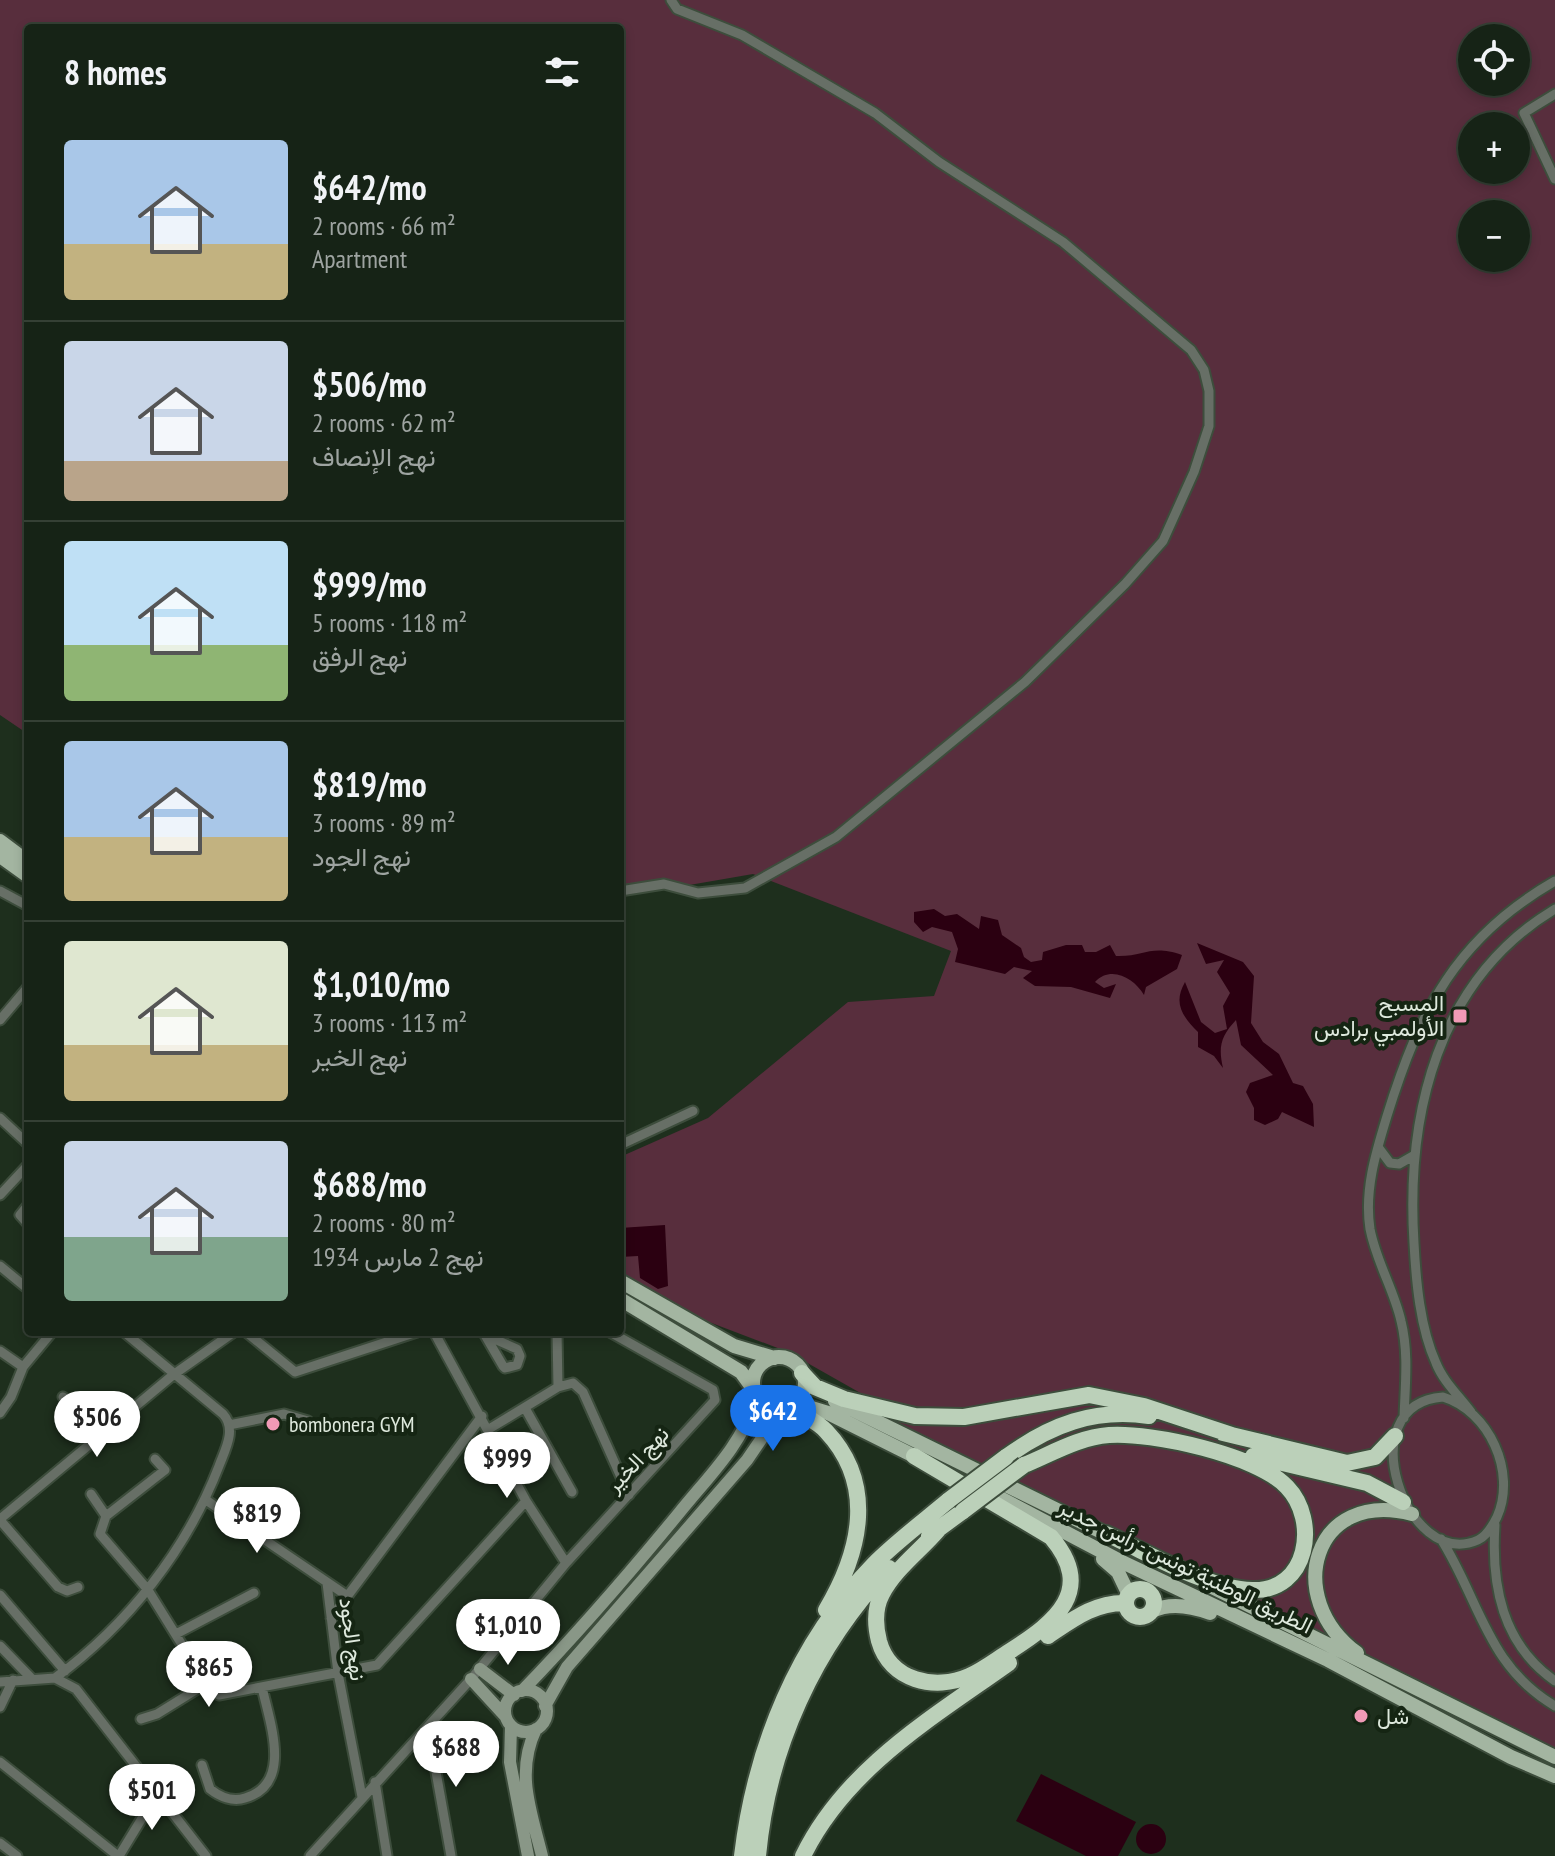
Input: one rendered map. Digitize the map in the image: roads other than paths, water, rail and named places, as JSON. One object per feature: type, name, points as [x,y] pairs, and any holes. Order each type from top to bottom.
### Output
[{"type":"highway","points":[[803,1377],[815,1387],[844,1399],[915,1416],[964,1417],[1089,1395],[1154,1408],[1232,1435]]},
{"type":"highway","points":[[742,1856],[763,1754],[797,1672],[851,1560],[860,1510],[855,1482],[841,1449],[819,1423],[789,1406]]},
{"type":"highway","points":[[797,1672],[831,1617],[864,1575],[949,1500],[1006,1457],[1049,1430],[1099,1414],[1156,1417],[1347,1463],[1375,1457],[1395,1436]]},
{"type":"highway","points":[[758,1856],[762,1819],[775,1762],[790,1720],[817,1666],[873,1586],[905,1554],[1024,1465],[1070,1437],[1107,1428],[1132,1429],[1367,1483],[1408,1508]]},
{"type":"highway","points":[[1024,1465],[1081,1441],[1109,1435],[1141,1437],[1218,1454],[1260,1468],[1279,1479],[1302,1510],[1307,1532],[1303,1553],[1294,1570],[1278,1583],[1259,1590],[1220,1584],[1106,1534]]},
{"type":"highway","points":[[914,1456],[1051,1537],[1064,1553],[1071,1578],[1064,1606],[1033,1636],[969,1676],[927,1683],[907,1676],[885,1655],[876,1615],[890,1581],[938,1530]]},
{"type":"highway","points":[[803,1856],[837,1800],[884,1754],[1082,1614],[1127,1599],[1127,1610],[1136,1617],[1145,1617],[1152,1611]]},
{"type":"main road","points":[[0,841],[24,856]]},
{"type":"main road","points":[[0,856],[24,873]]},
{"type":"main road","points":[[624,1283],[734,1346],[791,1361],[803,1377],[802,1394],[789,1406],[766,1405],[741,1372],[624,1301]]},
{"type":"main road","points":[[756,1394],[755,1372],[763,1363],[774,1358]]},
{"type":"main road","name":"الطريق الوطنية تونس - رأس جدير","points":[[803,1377],[814,1391],[1555,1757]]},
{"type":"main road","name":"الطريق الوطنية تونس - رأس جدير","points":[[789,1406],[828,1413],[1089,1545],[1281,1637],[1511,1757],[1555,1776]]},
{"type":"main road","points":[[1408,1508],[1368,1510],[1343,1521],[1321,1548],[1314,1583],[1322,1617],[1341,1640],[1419,1690]]},
{"type":"main road","points":[[1089,1545],[1118,1572],[1127,1599]]},
{"type":"main road","points":[[1152,1611],[1163,1606],[1187,1606],[1259,1633],[1281,1637]]},
{"type":"street","points":[[624,890],[664,884],[698,893],[745,888],[836,837],[892,793],[1025,682],[1125,584],[1163,541],[1194,472],[1209,426],[1209,391],[1204,370],[1191,350],[1063,242],[939,162],[875,113],[836,88],[742,35],[677,9],[671,0]]},
{"type":"street","points":[[1555,94],[1524,113],[1555,179]]},
{"type":"street","points":[[1404,1418],[1403,1331],[1375,1247],[1369,1217],[1369,1187],[1378,1147],[1408,1050],[1447,975],[1495,920],[1555,881]]},
{"type":"street","points":[[0,891],[24,904]]},
{"type":"street","points":[[1555,909],[1509,944],[1481,975],[1448,1024],[1434,1056],[1420,1105],[1413,1156],[1415,1266],[1428,1337],[1437,1367],[1487,1432],[1501,1462],[1503,1489],[1495,1522],[1496,1587],[1506,1623],[1528,1658],[1555,1681]]},
{"type":"street","points":[[0,1020],[24,992]]},
{"type":"street","points":[[624,1143],[693,1111]]},
{"type":"street","points":[[0,1136],[4,1122],[24,1140]]},
{"type":"street","points":[[1378,1147],[1390,1163],[1399,1164],[1413,1156]]},
{"type":"street","points":[[0,1195],[24,1169]]},
{"type":"street","points":[[0,1266],[24,1286]]},
{"type":"street","points":[[0,1413],[14,1391],[23,1367],[49,1336]]},
{"type":"street","points":[[0,1682],[55,1678],[110,1631],[148,1590],[206,1500],[228,1443],[229,1425],[219,1410],[129,1336]]},
{"type":"street","points":[[78,1587],[67,1591],[58,1587],[0,1519],[173,1375],[228,1336]]},
{"type":"street","points":[[251,1336],[295,1372],[405,1336]]},
{"type":"street","points":[[436,1336],[526,1501],[566,1563]]},
{"type":"street","points":[[557,1336],[558,1387]]},
{"type":"street","name":"نهج الخير","points":[[310,1856],[475,1674],[566,1563],[717,1397],[713,1390],[617,1336]]},
{"type":"street","points":[[0,1351],[23,1367]]},
{"type":"street","points":[[489,1429],[558,1387],[573,1383],[583,1392],[629,1495]]},
{"type":"street","points":[[528,1856],[510,1762],[506,1704],[630,1573],[726,1460],[747,1428],[756,1394]]},
{"type":"street","points":[[63,1397],[107,1428]]},
{"type":"street","points":[[1471,1412],[1457,1401],[1443,1397],[1416,1403],[1395,1436],[1392,1458],[1408,1508],[1441,1539],[1501,1658],[1524,1685],[1555,1706]]},
{"type":"street","points":[[475,1674],[508,1721],[526,1732],[536,1729],[544,1722],[545,1706],[567,1667],[747,1460],[789,1406]]},
{"type":"street","points":[[525,1408],[572,1492]]},
{"type":"street","points":[[229,1425],[284,1414],[308,1421]]},
{"type":"street","points":[[331,1618],[482,1416]]},
{"type":"street","points":[[155,1459],[165,1470],[106,1516],[100,1527],[101,1536],[148,1590],[207,1683],[219,1695],[380,1663],[526,1501]]},
{"type":"street","points":[[91,1494],[106,1516]]},
{"type":"street","name":"نهج الجود","points":[[206,1500],[327,1583],[338,1673],[362,1797]]},
{"type":"street","points":[[1441,1539],[1458,1544],[1478,1540],[1495,1522]]},
{"type":"street","points":[[327,1583],[346,1595]]},
{"type":"street","points":[[176,1634],[254,1593]]},
{"type":"street","points":[[0,1595],[65,1671]]},
{"type":"street","points":[[0,1646],[32,1679]]},
{"type":"street","points":[[475,1674],[518,1693],[536,1694],[545,1706]]},
{"type":"street","points":[[55,1678],[87,1700],[202,1854]]},
{"type":"street","points":[[0,1707],[13,1680]]},
{"type":"street","points":[[141,1719],[157,1714],[207,1683]]},
{"type":"street","points":[[202,1765],[210,1789],[232,1799],[255,1794],[269,1781],[275,1759],[262,1687]]},
{"type":"street","points":[[428,1727],[451,1856]]},
{"type":"street","points":[[536,1729],[524,1758],[526,1783],[542,1856]]},
{"type":"street","points":[[0,1762],[118,1856],[158,1792]]},
{"type":"street","points":[[375,1782],[387,1856]]},
{"type":"street","points":[[0,1843],[17,1856]]},
{"type":"place","name":"المسبح الأولمبي برادس","points":[[1460,1016]]},
{"type":"place","name":"bombonera GYM","points":[[273,1424]]},
{"type":"place","name":"شل","points":[[1361,1716]]}]
